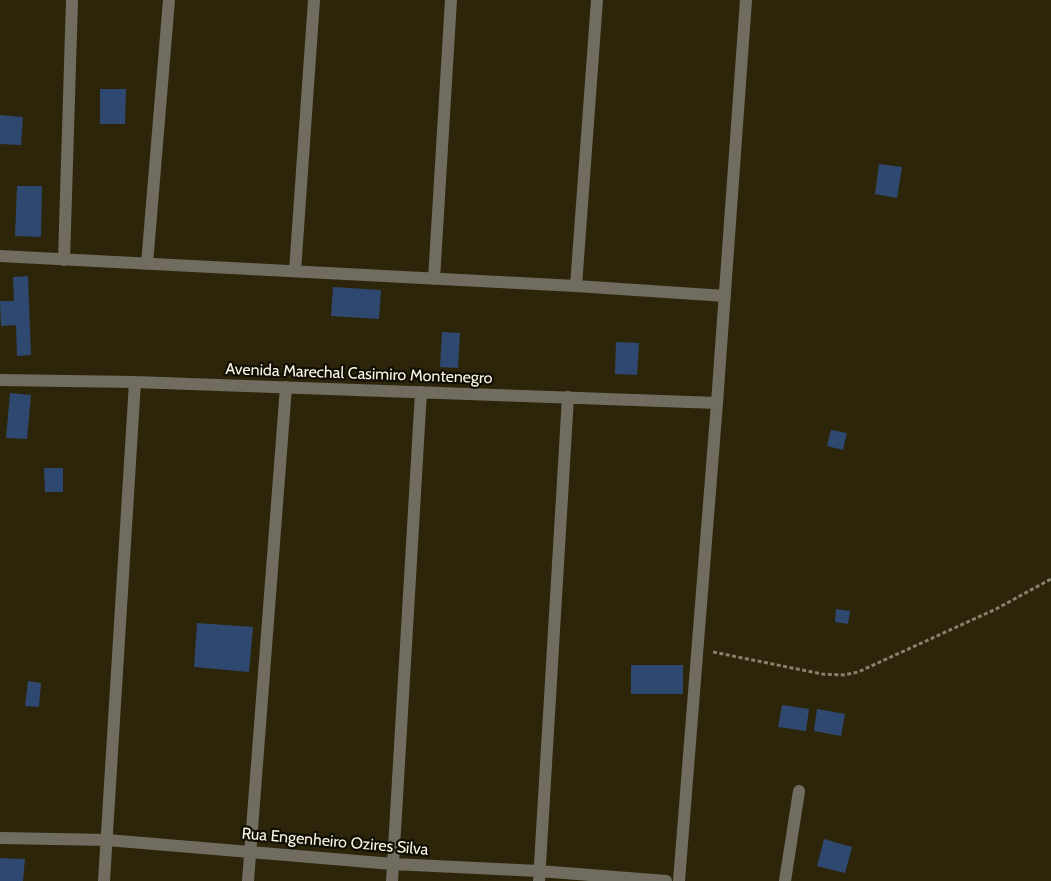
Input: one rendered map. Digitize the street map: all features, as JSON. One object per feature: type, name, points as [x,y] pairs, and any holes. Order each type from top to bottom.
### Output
[{"type":"street","points":[[64,260],[72,0]]},
{"type":"street","points":[[147,264],[169,0]]},
{"type":"street","points":[[295,272],[314,0]]},
{"type":"street","points":[[434,279],[451,0]]},
{"type":"street","points":[[576,286],[597,0]]},
{"type":"street","points":[[679,881],[717,403],[746,0]]},
{"type":"street","points":[[0,256],[576,286],[725,296]]},
{"type":"street","name":"Avenida Marechal Casimiro Montenegro","points":[[0,380],[136,382],[717,403]]},
{"type":"street","points":[[104,881],[136,382]]},
{"type":"street","points":[[248,881],[286,388]]},
{"type":"street","points":[[392,881],[421,392]]},
{"type":"street","points":[[539,876],[568,398]]},
{"type":"street","points":[[784,881],[799,791]]},
{"type":"street","name":"Rua Engenheiro Ozires Silva","points":[[0,838],[107,840],[539,876],[666,881]]},
{"type":"path","points":[[698,648],[822,674],[844,675],[858,672],[996,609],[1051,579]]},
{"type":"building","points":[[100,89],[126,89],[125,124],[100,124]]},
{"type":"building","points":[[0,115],[23,117],[21,145],[0,144]]},
{"type":"building","points":[[879,164],[902,167],[897,198],[875,194]]},
{"type":"building","points":[[17,186],[42,186],[41,237],[15,236]]},
{"type":"building","points":[[28,276],[31,355],[17,356],[16,325],[1,326],[0,301],[14,301],[13,277]]},
{"type":"building","points":[[333,287],[381,290],[379,319],[331,316]]},
{"type":"building","points":[[442,332],[460,333],[458,368],[440,367]]},
{"type":"building","points":[[616,342],[639,343],[637,375],[615,374]]},
{"type":"building","points":[[10,393],[31,395],[27,439],[6,438]]},
{"type":"building","points":[[831,430],[847,433],[843,450],[827,446]]},
{"type":"building","points":[[44,468],[63,468],[63,492],[45,492]]},
{"type":"building","points":[[836,609],[850,611],[848,624],[835,622]]},
{"type":"building","points":[[197,623],[253,627],[249,672],[194,667]]},
{"type":"building","points":[[631,665],[683,665],[683,694],[631,694]]},
{"type":"building","points":[[28,681],[41,683],[39,707],[25,706]]},
{"type":"building","points":[[782,705],[809,709],[806,731],[778,727]]},
{"type":"building","points":[[817,709],[845,714],[841,736],[814,731]]},
{"type":"building","points":[[824,839],[852,847],[845,873],[817,866]]},
{"type":"building","points":[[0,858],[25,859],[23,881],[0,881]]}]
